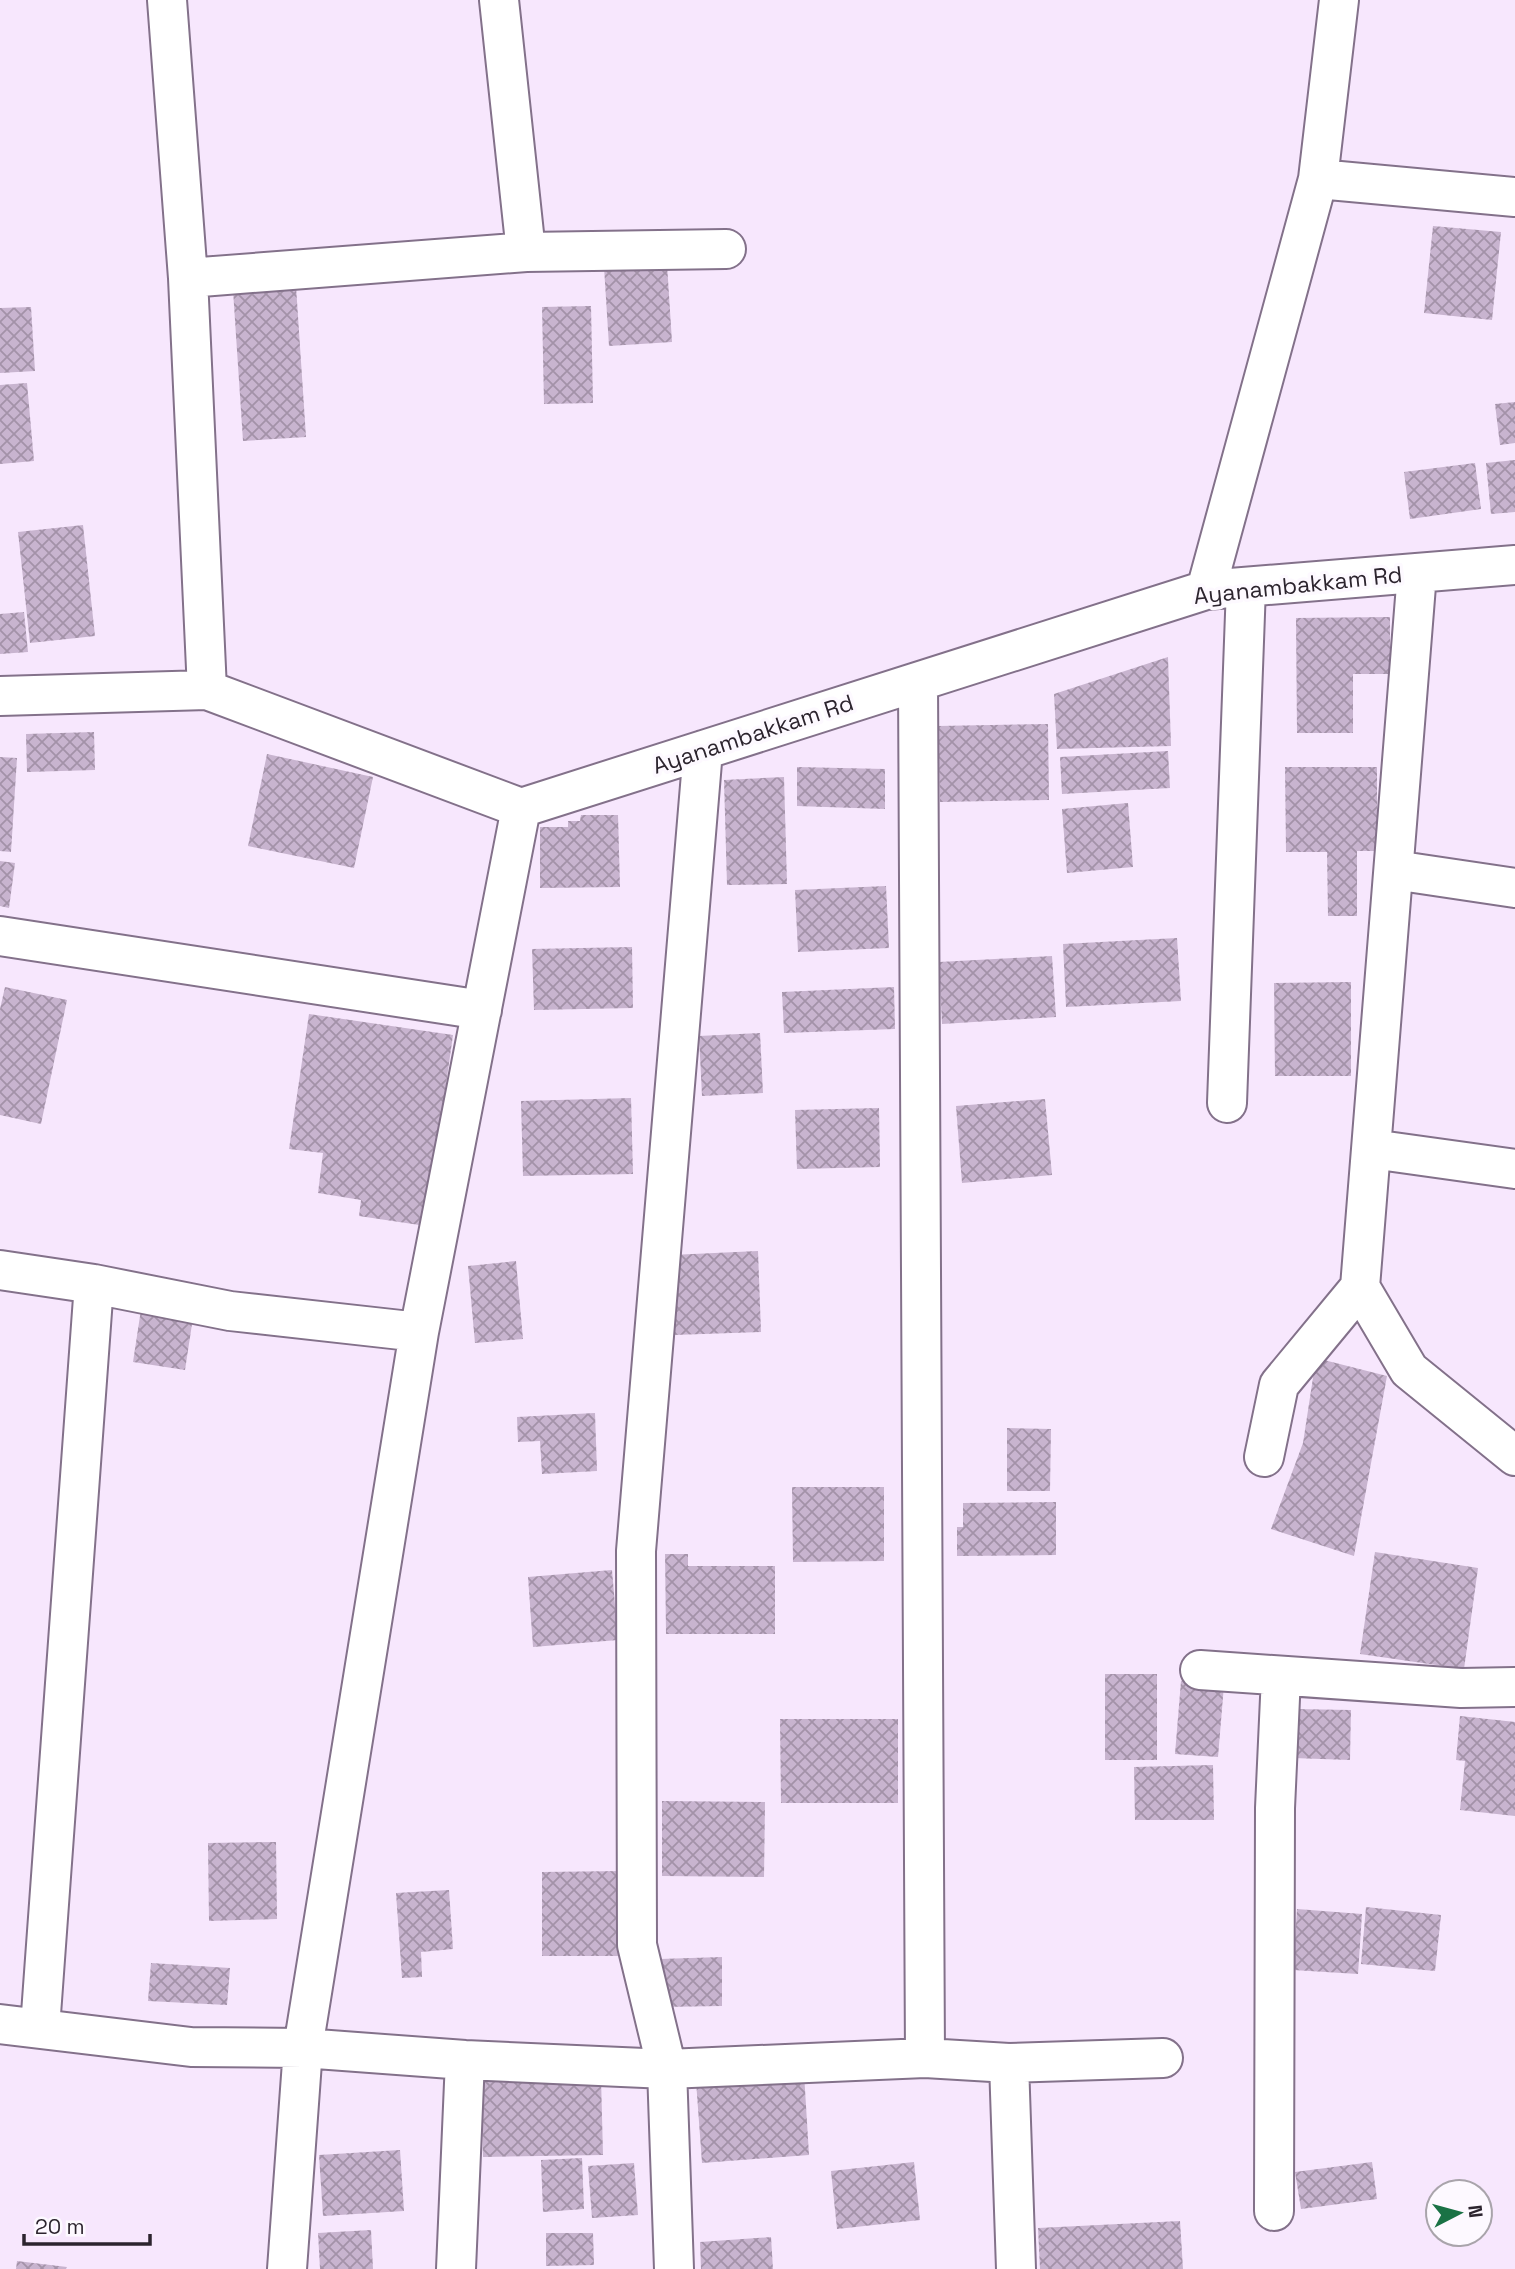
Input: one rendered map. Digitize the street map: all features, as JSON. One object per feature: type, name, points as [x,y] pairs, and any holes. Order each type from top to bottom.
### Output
[{"type":"street","points":[[167,0],[188,278],[207,690]]},
{"type":"street","points":[[499,0],[526,253]]},
{"type":"street","points":[[1206,590],[1318,179],[1339,0]]},
{"type":"street","points":[[1318,179],[1515,197]]},
{"type":"street","points":[[188,278],[526,253],[726,249]]},
{"type":"street","name":"Ayanambakkam Rd","points":[[522,808],[1206,590],[1515,565]]},
{"type":"street","points":[[1264,1457],[1279,1385],[1360,1287],[1417,573]]},
{"type":"street","points":[[1227,1102],[1246,587]]},
{"type":"street","points":[[918,682],[925,2058]]},
{"type":"street","points":[[0,696],[207,690],[522,808],[419,1332],[303,2048],[287,2269]]},
{"type":"street","points":[[674,2269],[667,2068],[637,1945],[636,1551],[703,750]]},
{"type":"street","points":[[1394,870],[1515,888]]},
{"type":"street","points":[[0,936],[482,1010]]},
{"type":"street","points":[[1372,1149],[1515,1169]]},
{"type":"street","points":[[0,1270],[94,1284],[230,1311],[419,1332]]},
{"type":"street","points":[[40,2028],[94,1284]]},
{"type":"street","points":[[1360,1287],[1409,1370],[1515,1455]]},
{"type":"street","points":[[1200,1670],[1461,1688],[1515,1687]]},
{"type":"street","points":[[1274,2210],[1275,1808],[1281,1676]]},
{"type":"street","points":[[0,2024],[191,2047],[303,2048],[465,2060],[667,2068],[925,2058],[1009,2063],[1163,2058]]},
{"type":"street","points":[[456,2269],[465,2060]]},
{"type":"street","points":[[1009,2063],[1016,2269]]},
{"type":"building","points":[[1433,226],[1501,232],[1492,320],[1424,313]]},
{"type":"building","points":[[667,264],[672,342],[609,346],[604,267]]},
{"type":"building","points":[[296,286],[306,437],[243,441],[233,290]]},
{"type":"building","points":[[591,306],[593,403],[544,404],[542,307]]},
{"type":"building","points":[[31,307],[35,371],[0,373],[0,308]]},
{"type":"building","points":[[27,383],[34,461],[0,464],[0,385]]},
{"type":"building","points":[[1515,402],[1515,443],[1500,445],[1495,404]]},
{"type":"building","points":[[1515,460],[1515,512],[1491,514],[1486,463]]},
{"type":"building","points":[[1475,463],[1481,509],[1410,519],[1404,472]]},
{"type":"building","points":[[83,525],[95,636],[30,643],[18,532]]},
{"type":"building","points":[[24,612],[28,652],[0,654],[0,614]]},
{"type":"building","points":[[1390,617],[1390,674],[1353,674],[1353,733],[1297,733],[1296,618]]},
{"type":"building","points":[[1168,657],[1171,746],[1057,749],[1054,694]]},
{"type":"building","points":[[1048,724],[1049,800],[940,802],[938,726]]},
{"type":"building","points":[[94,732],[95,770],[27,772],[26,734]]},
{"type":"building","points":[[1168,751],[1170,788],[1062,794],[1060,757]]},
{"type":"building","points":[[267,754],[373,777],[354,868],[248,846]]},
{"type":"building","points":[[0,757],[17,758],[11,852],[0,851]]},
{"type":"building","points":[[797,767],[885,769],[885,809],[797,806]]},
{"type":"building","points":[[1285,767],[1377,767],[1377,851],[1357,851],[1357,916],[1328,916],[1327,852],[1286,852]]},
{"type":"building","points":[[784,777],[787,884],[727,885],[724,780]]},
{"type":"building","points":[[1128,803],[1133,867],[1067,873],[1062,809]]},
{"type":"building","points":[[581,815],[618,815],[620,887],[540,888],[540,827],[568,827],[568,821],[580,821]]},
{"type":"building","points":[[0,861],[15,863],[9,908],[0,906]]},
{"type":"building","points":[[886,886],[889,948],[798,952],[795,890]]},
{"type":"building","points":[[1177,938],[1181,1001],[1066,1007],[1063,944]]},
{"type":"building","points":[[632,947],[633,1008],[534,1010],[532,949]]},
{"type":"building","points":[[1052,956],[1056,1017],[942,1024],[939,962]]},
{"type":"building","points":[[1351,982],[1351,1076],[1275,1076],[1274,983]]},
{"type":"building","points":[[5,987],[67,1000],[41,1124],[0,1115],[0,1009]]},
{"type":"building","points":[[894,987],[895,1029],[784,1033],[782,992]]},
{"type":"building","points":[[309,1014],[453,1035],[426,1226],[359,1216],[361,1200],[318,1193],[323,1153],[289,1149]]},
{"type":"building","points":[[760,1033],[763,1093],[702,1096],[699,1036]]},
{"type":"building","points":[[631,1098],[633,1174],[523,1176],[521,1101]]},
{"type":"building","points":[[1045,1099],[1052,1175],[962,1183],[956,1106]]},
{"type":"building","points":[[879,1108],[880,1167],[797,1169],[795,1110]]},
{"type":"building","points":[[758,1251],[761,1332],[674,1335],[671,1255]]},
{"type":"building","points":[[516,1261],[523,1339],[475,1343],[468,1266]]},
{"type":"building","points":[[142,1303],[194,1311],[185,1370],[133,1362]]},
{"type":"building","points":[[1316,1358],[1387,1376],[1354,1556],[1271,1529],[1303,1443]]},
{"type":"building","points":[[595,1413],[597,1471],[542,1474],[540,1441],[518,1442],[517,1417]]},
{"type":"building","points":[[1007,1428],[1051,1429],[1050,1491],[1007,1491]]},
{"type":"building","points":[[792,1487],[884,1487],[884,1561],[793,1562]]},
{"type":"building","points":[[1056,1502],[1056,1555],[957,1556],[957,1527],[963,1527],[963,1503]]},
{"type":"building","points":[[1375,1552],[1478,1568],[1464,1669],[1360,1654]]},
{"type":"building","points":[[665,1554],[688,1554],[688,1566],[775,1566],[775,1634],[666,1634]]},
{"type":"building","points":[[612,1570],[618,1640],[533,1647],[528,1577]]},
{"type":"building","points":[[1105,1674],[1157,1674],[1157,1760],[1105,1760]]},
{"type":"building","points":[[1181,1681],[1224,1685],[1218,1757],[1175,1754]]},
{"type":"building","points":[[1293,1709],[1351,1710],[1350,1760],[1293,1758]]},
{"type":"building","points":[[1460,1716],[1515,1722],[1515,1816],[1460,1810],[1465,1761],[1456,1760]]},
{"type":"building","points":[[780,1719],[898,1719],[898,1803],[781,1803]]},
{"type":"building","points":[[1213,1765],[1214,1820],[1135,1820],[1134,1767]]},
{"type":"building","points":[[662,1801],[765,1802],[764,1877],[662,1876]]},
{"type":"building","points":[[276,1842],[277,1919],[209,1921],[208,1843]]},
{"type":"building","points":[[622,1871],[622,1956],[542,1956],[542,1872]]},
{"type":"building","points":[[449,1890],[453,1949],[421,1952],[422,1977],[402,1978],[396,1893]]},
{"type":"building","points":[[1366,1907],[1441,1915],[1435,1971],[1361,1964]]},
{"type":"building","points":[[1297,1909],[1362,1914],[1358,1974],[1293,1970]]},
{"type":"building","points":[[722,1957],[722,2006],[662,2007],[660,1959]]},
{"type":"building","points":[[151,1963],[230,1968],[227,2005],[148,2001]]},
{"type":"building","points":[[804,2073],[809,2155],[702,2163],[696,2081]]},
{"type":"building","points":[[601,2077],[603,2155],[483,2157],[481,2080]]},
{"type":"building","points":[[400,2150],[404,2211],[323,2216],[319,2155]]},
{"type":"building","points":[[582,2158],[584,2209],[543,2212],[541,2160]]},
{"type":"building","points":[[914,2162],[920,2220],[837,2229],[831,2171]]},
{"type":"building","points":[[1372,2162],[1377,2199],[1301,2209],[1295,2172]]},
{"type":"building","points":[[634,2163],[638,2215],[592,2218],[588,2166]]},
{"type":"building","points":[[1180,2221],[1183,2269],[1040,2269],[1038,2228]]},
{"type":"building","points":[[371,2230],[373,2269],[320,2269],[318,2233]]},
{"type":"building","points":[[546,2233],[593,2233],[594,2265],[546,2266]]},
{"type":"building","points":[[771,2237],[773,2269],[701,2269],[700,2242]]},
{"type":"building","points":[[17,2261],[67,2267],[16,2269]]}]
